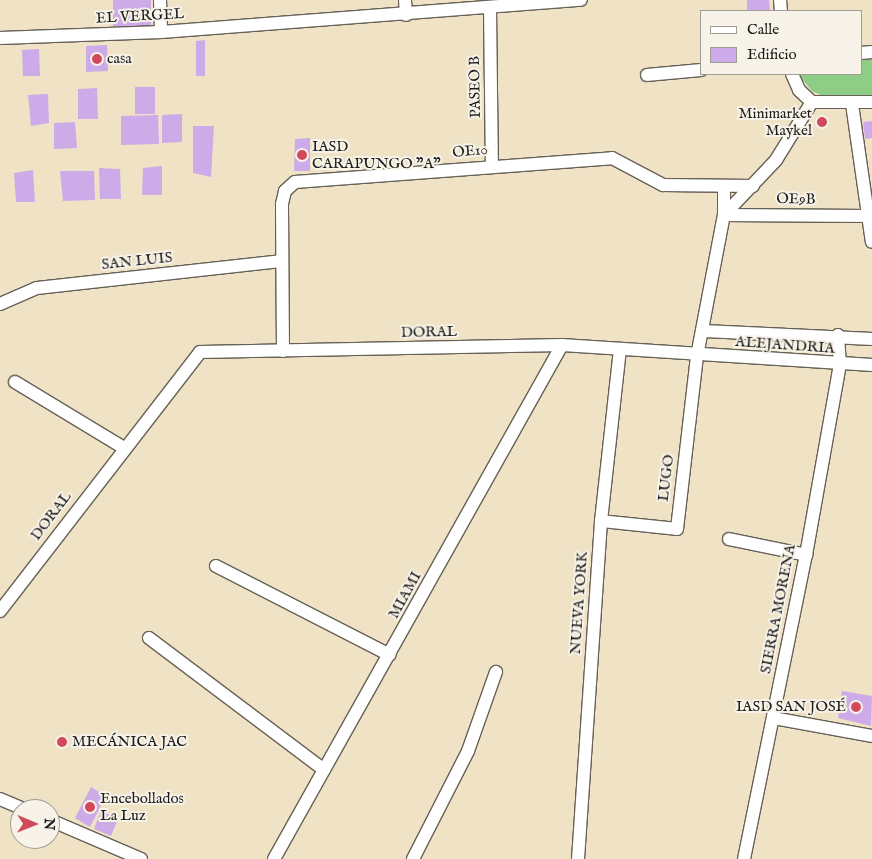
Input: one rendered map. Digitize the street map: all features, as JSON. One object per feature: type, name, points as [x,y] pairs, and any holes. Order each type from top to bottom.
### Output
[{"type":"street","points":[[160,0],[161,32]]},
{"type":"street","points":[[405,0],[406,15]]},
{"type":"street","name":"EL VERGEL","points":[[0,38],[161,32],[490,9],[581,0]]},
{"type":"street","name":"PASEO B","points":[[490,9],[492,165]]},
{"type":"street","points":[[647,75],[700,70]]},
{"type":"street","points":[[792,75],[799,90],[812,102],[852,104],[872,102]]},
{"type":"street","points":[[724,215],[753,186],[792,139],[812,102]]},
{"type":"street","points":[[852,104],[872,242]]},
{"type":"street","name":"OE10","points":[[283,351],[282,204],[285,191],[295,182],[492,165],[612,158],[663,185],[753,186]]},
{"type":"street","points":[[697,356],[705,331],[724,215],[724,186]]},
{"type":"street","name":"OE9B","points":[[724,215],[867,216]]},
{"type":"street","name":"SAN LUIS","points":[[0,304],[37,288],[281,261]]},
{"type":"street","points":[[705,331],[838,335],[872,339]]},
{"type":"street","name":"SIERRA MORENA","points":[[744,859],[806,555],[840,365],[838,335]]},
{"type":"street","name":"DORAL","points":[[0,611],[200,352],[562,345],[697,356]]},
{"type":"street","name":"MIAMI","points":[[274,859],[562,345]]},
{"type":"street","name":"NUEVA YORK","points":[[578,859],[601,521],[620,349]]},
{"type":"street","name":"ALEJANDRIA","points":[[697,356],[840,365],[872,365]]},
{"type":"street","name":"LUGO","points":[[601,521],[676,529],[697,356]]},
{"type":"street","points":[[15,382],[124,448]]},
{"type":"street","points":[[729,539],[806,555]]},
{"type":"street","points":[[216,566],[390,655]]},
{"type":"street","points":[[149,638],[324,770]]},
{"type":"street","points":[[413,859],[468,751],[496,672]]},
{"type":"street","points":[[773,718],[872,736]]},
{"type":"street","points":[[60,824],[141,859]]},
{"type":"green space","points":[[872,53],[872,96],[827,98],[812,91],[799,75],[862,75],[862,55]]},
{"type":"building","points":[[113,0],[151,0],[151,26],[113,26]]},
{"type":"building","points":[[747,0],[769,0],[770,10],[747,10]]},
{"type":"building","points":[[205,40],[205,76],[196,76],[196,41]]},
{"type":"building","name":"casa","points":[[107,45],[108,71],[86,72],[86,46]]},
{"type":"building","points":[[39,49],[40,76],[23,76],[22,50]]},
{"type":"building","points":[[135,87],[155,87],[155,114],[135,114]]},
{"type":"building","points":[[97,88],[98,119],[78,119],[78,89]]},
{"type":"building","points":[[48,94],[49,123],[31,126],[28,95]]},
{"type":"building","points":[[182,114],[182,142],[162,143],[162,115]]},
{"type":"building","points":[[158,115],[159,144],[121,145],[121,116]]},
{"type":"building","points":[[872,121],[872,138],[865,139],[863,122]]},
{"type":"building","points":[[75,122],[77,148],[54,149],[54,123]]},
{"type":"building","points":[[193,126],[214,126],[211,177],[193,173]]},
{"type":"building","name":"IASD CARAPUNGO \"A\"","points":[[310,138],[310,171],[294,171],[295,139]]},
{"type":"building","points":[[162,166],[162,195],[142,195],[143,168]]},
{"type":"building","points":[[99,168],[120,169],[121,199],[100,199]]},
{"type":"building","points":[[33,170],[35,202],[16,202],[14,173]]},
{"type":"building","points":[[60,171],[94,171],[95,200],[63,201]]},
{"type":"building","name":"IASD SAN JOSÉ","points":[[842,691],[872,696],[871,726],[838,718]]},
{"type":"building","name":"Encebollados La Luz","points":[[91,787],[106,796],[90,827],[75,818]]},
{"type":"building","points":[[101,811],[118,819],[111,836],[94,829]]},
{"type":"place","name":"casa","points":[[97,59]]},
{"type":"place","name":"Minimarket Maykel","points":[[822,122]]},
{"type":"place","name":"IASD CARAPUNGO \"A\"","points":[[302,155]]},
{"type":"place","name":"IASD SAN JOSÉ","points":[[856,707]]},
{"type":"place","name":"MECÁNICA JAC","points":[[62,742]]},
{"type":"place","name":"Encebollados La Luz","points":[[90,807]]}]
